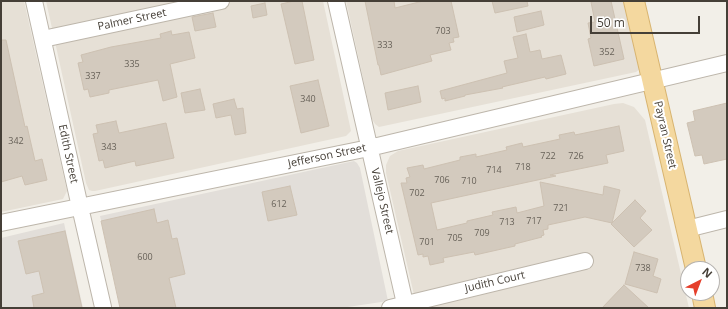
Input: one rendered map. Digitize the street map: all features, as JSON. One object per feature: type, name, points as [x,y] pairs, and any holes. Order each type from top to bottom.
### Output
[{"type":"main road","name":"Payran Street","points":[[634,1],[694,261]]},
{"type":"street","name":"Edith Street","points":[[34,1],[103,307]]},
{"type":"street","name":"Palmer Street","points":[[43,39],[221,1]]},
{"type":"street","name":"Vallejo Street","points":[[336,1],[369,148],[400,306]]},
{"type":"street","name":"Jefferson Street","points":[[1,224],[369,148],[727,64]]},
{"type":"street","points":[[687,229],[727,219]]},
{"type":"street","name":"Judith Court","points":[[400,306],[585,261]]},
{"type":"shaded area","points":[[1,1],[24,1],[67,191],[63,199],[1,212]]},
{"type":"shaded area","points":[[46,1],[323,1],[351,131],[346,136],[95,191],[89,190],[86,183]]},
{"type":"shaded area","points":[[346,1],[626,1],[640,69],[636,72],[379,127],[372,119]]},
{"type":"shaded area","points":[[623,103],[634,107],[645,120],[680,270],[680,301],[687,301],[689,308],[417,308],[386,173],[386,165],[390,156],[398,151]]},
{"type":"shaded area","points":[[354,161],[360,168],[388,301],[341,308],[122,308],[100,216]]},
{"type":"shaded area","points":[[64,223],[83,308],[1,308],[1,238]]},
{"type":"building","points":[[302,1],[314,60],[295,64],[281,4]]},
{"type":"building","points":[[365,1],[394,1],[395,8],[423,1],[451,1],[459,37],[453,38],[454,42],[449,43],[451,50],[430,55],[432,61],[381,75]]},
{"type":"building","points":[[492,1],[527,1],[528,6],[495,13]]},
{"type":"building","points":[[611,1],[624,59],[594,66],[588,39],[591,38],[588,23],[595,22],[591,2]]},
{"type":"building","points":[[265,3],[267,15],[253,18],[251,6]]},
{"type":"building","points":[[541,11],[544,25],[517,32],[514,17]]},
{"type":"building","points":[[213,13],[216,27],[195,31],[192,17]]},
{"type":"building","points":[[171,31],[172,35],[189,32],[195,58],[170,64],[177,97],[163,101],[158,80],[109,90],[109,93],[90,97],[88,89],[84,90],[78,63],[83,62],[81,55],[111,47],[161,38],[160,34]]},
{"type":"building","points":[[526,34],[530,52],[540,50],[542,59],[561,55],[566,74],[546,79],[545,77],[445,101],[445,98],[442,99],[440,91],[507,73],[504,61],[518,58],[513,37]]},
{"type":"building","points":[[1,40],[6,40],[25,127],[27,126],[35,161],[42,159],[47,180],[25,185],[22,176],[1,182]]},
{"type":"building","points":[[318,80],[329,126],[301,133],[290,86]]},
{"type":"building","points":[[418,86],[421,102],[388,110],[385,93]]},
{"type":"building","points":[[200,89],[205,110],[185,113],[181,93]]},
{"type":"building","points":[[234,99],[237,109],[243,108],[246,133],[235,135],[231,115],[216,118],[213,104]]},
{"type":"building","points":[[727,103],[727,159],[704,164],[702,155],[695,156],[687,123],[695,121],[693,111]]},
{"type":"building","points":[[116,121],[119,133],[166,123],[174,158],[136,166],[135,161],[105,168],[103,160],[99,161],[93,134],[98,133],[96,125]]},
{"type":"building","points":[[619,126],[624,151],[606,155],[608,163],[550,175],[556,176],[431,203],[437,230],[493,215],[492,212],[516,207],[517,213],[544,206],[540,182],[603,195],[604,186],[620,190],[612,223],[585,217],[548,225],[548,229],[543,230],[544,235],[541,236],[542,237],[515,244],[515,246],[475,255],[474,252],[443,258],[444,262],[430,265],[428,256],[423,257],[423,254],[418,255],[401,183],[407,183],[406,178],[410,177],[407,168],[423,165],[424,169],[460,160],[460,157],[476,154],[476,157],[507,150],[506,147],[522,143],[523,147],[560,139],[559,135],[574,132],[575,135]]},
{"type":"building","points":[[290,186],[297,215],[268,221],[262,192]]},
{"type":"building","points":[[635,200],[646,211],[640,218],[652,230],[634,247],[611,224]]},
{"type":"building","points":[[154,209],[157,223],[168,220],[172,239],[177,238],[185,274],[169,278],[176,308],[120,308],[101,221]]},
{"type":"building","points":[[65,231],[82,308],[34,308],[32,296],[44,293],[39,271],[26,274],[18,241]]},
{"type":"building","points":[[634,252],[658,259],[653,276],[661,279],[657,293],[625,284]]},
{"type":"building","points":[[624,285],[649,308],[602,308]]}]
